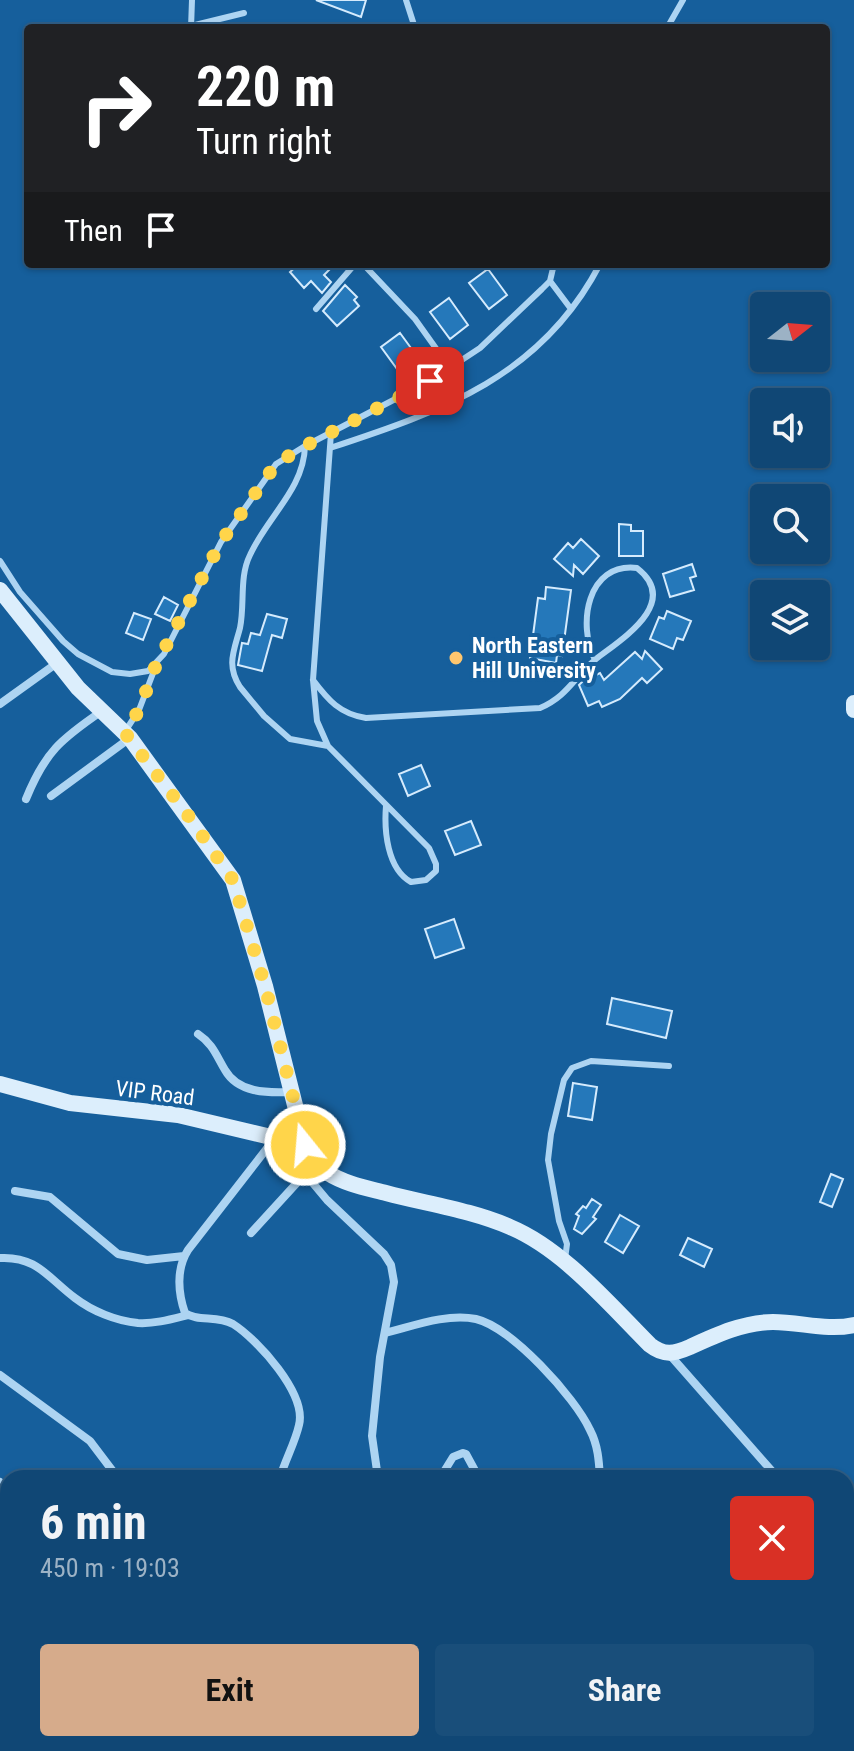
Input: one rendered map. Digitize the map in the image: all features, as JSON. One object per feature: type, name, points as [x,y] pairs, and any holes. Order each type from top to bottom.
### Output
[{"type":"street","points":[[0,590],[57,663],[127,736],[233,880],[265,986],[305,1145],[318,1164],[344,1181],[494,1221],[527,1235],[565,1262],[650,1345],[669,1354],[771,1470]]},
{"type":"street","points":[[0,704],[57,663]]},
{"type":"street","points":[[854,703],[854,710]]},
{"type":"street","points":[[26,799],[46,758],[60,742],[102,711]]},
{"type":"street","points":[[51,796],[127,736]]},
{"type":"street","points":[[198,1034],[210,1042],[230,1077],[239,1084],[262,1093],[290,1092]]},
{"type":"street","name":"VIP Road","points":[[0,1084],[70,1103],[178,1115],[305,1145]]},
{"type":"street","points":[[188,1315],[179,1290],[184,1256],[275,1138],[327,1200],[384,1254],[391,1265],[394,1282],[372,1436],[377,1470]]},
{"type":"street","points":[[251,1233],[305,1174]]},
{"type":"street","points":[[15,1191],[50,1197],[118,1254],[147,1260],[184,1256]]},
{"type":"street","points":[[0,1258],[12,1257],[30,1262],[78,1300],[129,1322],[152,1323],[188,1315],[221,1319],[232,1324],[259,1348],[294,1391],[300,1407],[299,1426],[283,1470]]},
{"type":"street","points":[[385,1333],[453,1318],[477,1319],[501,1332],[545,1370],[587,1422],[597,1449],[599,1470]]},
{"type":"street","points":[[669,1354],[756,1323],[831,1328],[854,1325]]},
{"type":"street","points":[[0,1375],[90,1441],[112,1470]]},
{"type":"street","points":[[445,1470],[453,1457],[463,1453],[475,1470]]},
{"type":"lane","points":[[191,24],[192,0]]},
{"type":"lane","points":[[406,0],[414,24]]},
{"type":"lane","points":[[669,24],[683,0]]},
{"type":"lane","points":[[202,24],[244,13]]},
{"type":"lane","points":[[316,309],[352,268]]},
{"type":"lane","points":[[367,268],[415,319],[450,368]]},
{"type":"lane","points":[[127,736],[156,665],[221,542],[276,464],[430,381],[480,348],[550,281],[553,268]]},
{"type":"lane","points":[[330,448],[411,422],[460,401],[502,375],[540,345],[571,309],[597,268]]},
{"type":"lane","points":[[550,281],[571,309]]},
{"type":"lane","points":[[331,433],[313,680],[317,721],[328,746],[421,838],[433,856],[436,871],[426,880],[411,882],[397,869],[386,832],[386,806]]},
{"type":"lane","points":[[305,446],[299,478],[249,556],[244,578],[242,618],[230,661],[240,687],[281,732],[299,743],[328,746]]},
{"type":"lane","points":[[0,561],[20,592],[49,626],[86,660],[121,674],[148,671],[156,665]]},
{"type":"lane","points":[[313,680],[328,701],[356,717],[377,719],[540,708],[562,697],[595,660],[638,627],[652,598],[649,582],[637,568],[614,571],[597,584],[591,596],[586,630],[595,660]]},
{"type":"lane","points":[[565,1262],[567,1244],[559,1221],[548,1160],[564,1080],[572,1068],[591,1061],[669,1066]]},
{"type":"building","points":[[316,0],[366,0],[361,17]]},
{"type":"building","points":[[294,268],[331,268],[324,275],[331,282],[322,293],[311,281],[304,288],[290,272]]},
{"type":"building","points":[[488,269],[507,295],[489,309],[469,283]]},
{"type":"building","points":[[345,285],[357,297],[354,300],[359,306],[337,326],[323,311]]},
{"type":"building","points":[[449,298],[468,325],[450,339],[430,312]]},
{"type":"building","points":[[400,333],[419,359],[400,373],[381,347]]},
{"type":"building","points":[[619,524],[631,525],[631,531],[643,531],[643,556],[619,556]]},
{"type":"building","points":[[581,539],[599,556],[583,574],[574,565],[573,576],[554,559],[568,543],[573,548]]},
{"type":"building","points":[[692,564],[696,576],[690,578],[694,590],[670,597],[663,574]]},
{"type":"building","points":[[546,587],[571,590],[562,656],[557,655],[556,663],[530,658],[538,598],[545,599]]},
{"type":"building","points":[[164,597],[178,605],[170,621],[155,614]]},
{"type":"building","points":[[667,611],[691,621],[683,640],[677,638],[673,649],[650,639],[659,617],[664,619]]},
{"type":"building","points":[[134,613],[151,619],[143,640],[126,633]]},
{"type":"building","points":[[267,614],[287,619],[282,638],[272,635],[262,671],[238,665],[242,643],[248,644],[251,633],[260,635]]},
{"type":"building","points":[[645,651],[662,669],[647,683],[642,678],[620,699],[602,707],[599,701],[588,706],[579,685],[583,681],[600,673],[604,680],[635,652],[642,659]]},
{"type":"building","points":[[421,765],[430,786],[408,796],[399,774]]},
{"type":"building","points":[[471,821],[481,845],[455,855],[445,831]]},
{"type":"building","points":[[454,919],[464,948],[435,958],[425,929]]},
{"type":"building","points":[[612,998],[672,1011],[666,1038],[607,1024]]},
{"type":"building","points":[[573,1083],[597,1087],[592,1120],[568,1116]]},
{"type":"building","points":[[831,1174],[843,1179],[832,1207],[820,1202]]},
{"type":"building","points":[[592,1199],[601,1205],[593,1217],[596,1219],[582,1234],[574,1229],[579,1216],[576,1214],[583,1206],[586,1208]]},
{"type":"building","points":[[620,1215],[639,1226],[623,1253],[605,1242]]},
{"type":"building","points":[[688,1238],[712,1249],[704,1267],[680,1255]]},
{"type":"place","name":"North Eastern Hill University","points":[[456,658]]},
{"type":"route","points":[[305,1145],[265,986],[233,880],[125,733],[139,710],[156,665],[221,542],[276,464],[430,381]]}]
